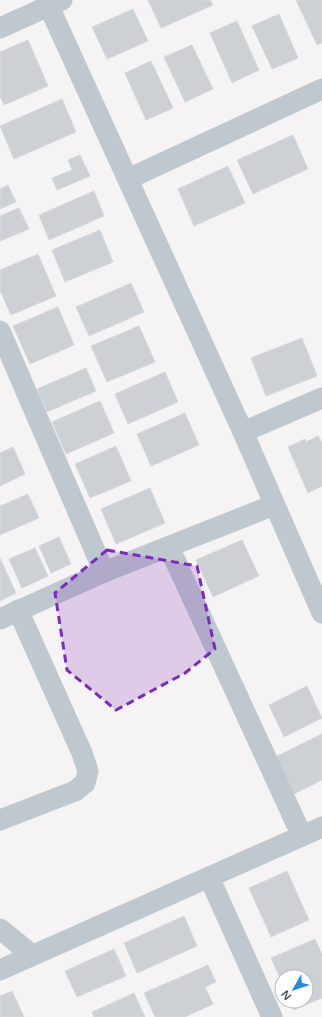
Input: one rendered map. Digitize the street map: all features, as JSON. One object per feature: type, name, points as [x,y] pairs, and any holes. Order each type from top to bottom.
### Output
[{"type":"street","points":[[0,28],[52,2],[128,179],[243,432],[322,613]]},
{"type":"street","points":[[128,179],[322,89]]},
{"type":"street","points":[[0,331],[104,572]]},
{"type":"street","points":[[243,432],[322,398]]},
{"type":"street","points":[[0,820],[75,791],[85,783],[88,771],[79,745],[9,615],[104,572],[274,505]]},
{"type":"street","points":[[169,547],[302,836]]},
{"type":"street","points":[[0,970],[322,827]]},
{"type":"street","points":[[209,877],[272,1017]]},
{"type":"street","points":[[0,929],[32,955]]},
{"type":"highlighted area","points":[[107,550],[197,566],[215,649],[185,673],[116,710],[67,670],[55,593]]},
{"type":"building","points":[[148,0],[210,0],[213,5],[161,28]]},
{"type":"building","points":[[296,0],[322,0],[322,43],[317,45]]},
{"type":"building","points":[[133,9],[148,41],[107,59],[92,27]]},
{"type":"building","points":[[279,14],[298,58],[272,69],[252,26]]},
{"type":"building","points":[[237,21],[259,70],[232,83],[210,33]]},
{"type":"building","points":[[28,40],[48,86],[4,105],[0,96],[0,52]]},
{"type":"building","points":[[192,45],[213,89],[185,102],[164,57]]},
{"type":"building","points":[[151,61],[173,108],[146,120],[125,73]]},
{"type":"building","points":[[62,99],[76,132],[14,159],[0,126]]},
{"type":"building","points":[[293,135],[308,169],[253,194],[237,160]]},
{"type":"building","points":[[80,155],[90,176],[57,190],[52,178],[72,170],[68,160]]},
{"type":"building","points":[[228,166],[245,203],[194,226],[178,189]]},
{"type":"building","points":[[8,185],[16,202],[0,209],[0,189]]},
{"type":"building","points":[[94,191],[104,216],[49,240],[39,215]]},
{"type":"building","points":[[19,208],[29,229],[0,241],[0,216]]},
{"type":"building","points":[[100,230],[113,262],[65,282],[52,250]]},
{"type":"building","points":[[38,254],[56,296],[11,315],[0,290],[0,270]]},
{"type":"building","points":[[131,283],[144,312],[89,336],[76,307]]},
{"type":"building","points":[[58,307],[74,345],[30,364],[13,326]]},
{"type":"building","points":[[139,326],[155,362],[107,382],[91,346]]},
{"type":"building","points":[[302,338],[317,376],[266,396],[251,358]]},
{"type":"building","points":[[86,368],[96,391],[47,412],[37,389]]},
{"type":"building","points":[[165,372],[178,402],[128,424],[115,394]]},
{"type":"building","points":[[100,401],[114,433],[66,454],[52,422]]},
{"type":"building","points":[[185,413],[199,445],[151,466],[137,434]]},
{"type":"building","points":[[318,436],[322,443],[322,486],[308,493],[288,447],[305,439],[306,442]]},
{"type":"building","points":[[116,446],[131,481],[90,498],[75,464]]},
{"type":"building","points":[[13,447],[25,474],[0,486],[0,453]]},
{"type":"building","points":[[150,488],[165,523],[116,544],[101,509]]},
{"type":"building","points":[[28,494],[39,518],[0,535],[0,506]]},
{"type":"building","points":[[59,537],[71,564],[51,573],[39,546]]},
{"type":"building","points":[[242,540],[259,576],[213,597],[196,560]]},
{"type":"building","points":[[35,548],[48,576],[22,588],[9,559]]},
{"type":"building","points":[[0,558],[16,593],[0,601]]},
{"type":"building","points":[[307,686],[322,718],[284,737],[269,705]]},
{"type":"building","points":[[322,734],[322,780],[288,797],[269,760]]},
{"type":"building","points":[[287,871],[309,920],[271,937],[249,888]]},
{"type":"building","points":[[184,916],[197,946],[137,973],[124,943]]},
{"type":"building","points":[[315,939],[322,954],[322,998],[314,1001],[314,969],[276,969],[271,958]]},
{"type":"building","points":[[114,949],[126,976],[77,997],[65,971]]},
{"type":"building","points":[[208,965],[216,982],[205,987],[213,1004],[185,1017],[155,1017],[144,993]]},
{"type":"building","points":[[12,991],[24,1017],[0,1017],[0,996]]},
{"type":"building","points":[[134,993],[145,1017],[94,1017],[92,1012]]}]
